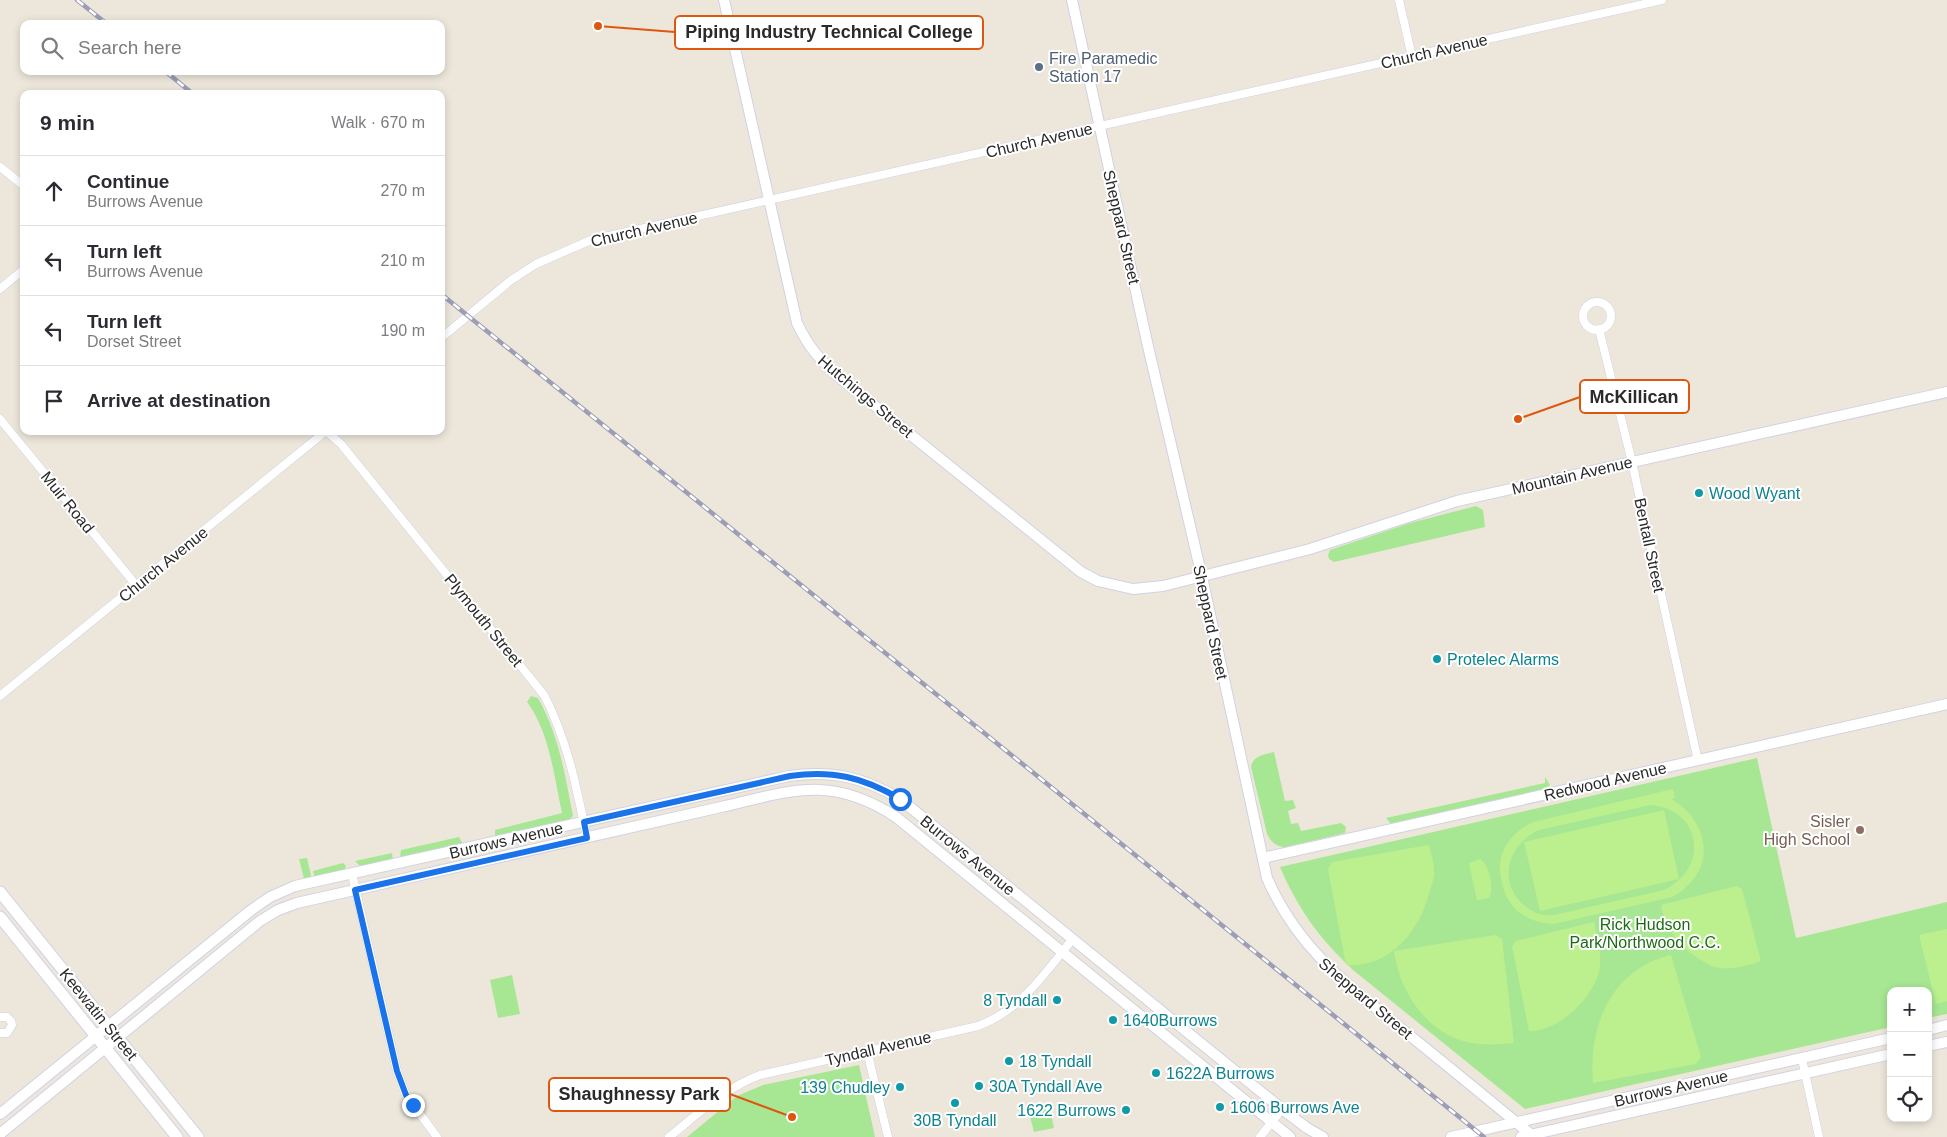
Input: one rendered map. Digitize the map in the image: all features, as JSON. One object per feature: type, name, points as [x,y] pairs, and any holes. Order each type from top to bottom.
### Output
[{"type":"main road","name":"Keewatin Street","points":[[0,892],[198,1137]]},
{"type":"main road","name":"Keewatin Street","points":[[0,917],[97,1035],[177,1137]]},
{"type":"street","name":"Hutchings Street","points":[[724,0],[797,323],[806,343],[820,360],[1081,572],[1098,581],[1133,589],[1163,586],[1202,577]]},
{"type":"street","name":"Sheppard Street","points":[[1072,0],[1202,577],[1267,878],[1276,897],[1301,937],[1324,963],[1517,1122],[1528,1136]]},
{"type":"street","points":[[1400,0],[1412,57]]},
{"type":"street","name":"Church Avenue","points":[[445,335],[510,281],[536,264],[564,250],[591,240],[1662,0]]},
{"type":"street","points":[[0,167],[20,183]]},
{"type":"street","points":[[0,288],[20,273]]},
{"type":"street","name":"Bentall Street","points":[[1600,329],[1632,462],[1698,761]]},
{"type":"street","name":"Mountain Avenue","points":[[1202,577],[1310,549],[1457,501],[1947,392]]},
{"type":"street","name":"Muir Road","points":[[0,419],[136,585]]},
{"type":"street","name":"Church Avenue","points":[[0,696],[321,435]]},
{"type":"street","name":"Plymouth Street","points":[[331,435],[341,444],[544,695],[558,722],[587,838]]},
{"type":"street","name":"Redwood Avenue","points":[[1263,858],[1947,704]]},
{"type":"street","name":"Burrows Avenue","points":[[0,1114],[250,911],[270,897],[295,886],[790,776],[810,773],[831,773],[852,777],[871,784],[900,799],[1282,1109],[1307,1128],[1323,1137]]},
{"type":"street","name":"Burrows Avenue","points":[[0,1134],[260,921],[278,910],[297,903],[790,792],[815,790],[848,793],[879,806],[896,817],[1290,1137]]},
{"type":"street","points":[[352,874],[397,1071],[406,1095],[437,1137]]},
{"type":"street","name":"Tyndall Avenue","points":[[669,1137],[725,1092],[746,1080],[760,1075],[978,1026],[998,1017],[1027,994],[1072,940]]},
{"type":"street","points":[[210,943],[220,954]]},
{"type":"street","points":[[0,1017],[7,1017],[12,1025],[7,1033],[0,1033]]},
{"type":"street","points":[[1932,1029],[1947,1026]]},
{"type":"street","name":"Burrows Avenue","points":[[1452,1137],[1887,1039]]},
{"type":"street","points":[[1932,1045],[1947,1042]]},
{"type":"street","points":[[867,1051],[888,1137]]},
{"type":"street","name":"Burrows Avenue","points":[[1528,1136],[1887,1055]]},
{"type":"street","points":[[1802,1059],[1819,1137]]},
{"type":"street","points":[[13,1103],[23,1115]]},
{"type":"street","points":[[1260,1137],[1282,1109]]},
{"type":"green space","points":[[1476,506],[1483,510],[1485,527],[1334,562],[1329,559],[1330,550],[1410,523]]},
{"type":"green space","points":[[531,696],[538,698],[551,726],[560,756],[573,816],[565,823],[498,838],[495,836],[495,830],[562,813],[546,741],[535,714],[527,702]]},
{"type":"green space","points":[[1274,752],[1285,801],[1293,800],[1296,808],[1288,811],[1291,824],[1298,823],[1301,831],[1341,823],[1346,827],[1345,833],[1286,847],[1275,844],[1270,839],[1267,834],[1251,767],[1256,758]]},
{"type":"green space","name":"Rick Hudson Park/Northwood C.C.","points":[[1757,758],[1796,938],[1947,902],[1947,1014],[1932,1017],[1932,987],[1887,987],[1887,1028],[1525,1109],[1353,970],[1310,922],[1294,896],[1280,867]]},
{"type":"green space","points":[[1545,777],[1550,785],[1546,789],[1393,824],[1386,818],[1545,783]]},
{"type":"green space","points":[[1673,789],[1675,798],[1671,799],[1683,807],[1699,828],[1703,840],[1704,853],[1695,877],[1672,897],[1554,924],[1543,923],[1525,916],[1512,905],[1503,889],[1500,873],[1502,854],[1506,845],[1517,832],[1533,822]],"holes":[[[1650,805],[1667,809],[1681,817],[1689,828],[1694,841],[1689,868],[1679,880],[1664,890],[1554,915],[1544,915],[1525,906],[1516,896],[1510,885],[1509,872],[1511,860],[1517,848],[1526,838],[1539,830]]]},
{"type":"green space","points":[[1664,810],[1679,879],[1540,911],[1524,842]]},
{"type":"green space","points":[[459,837],[463,844],[400,857],[401,850]]},
{"type":"green space","points":[[1429,845],[1434,864],[1434,878],[1426,905],[1411,932],[1390,953],[1377,960],[1362,964],[1346,965],[1328,869],[1332,862]]},
{"type":"green space","points":[[392,853],[393,860],[360,866],[355,861]]},
{"type":"green space","points":[[307,858],[312,880],[304,879],[299,859]]},
{"type":"green space","points":[[1480,859],[1489,872],[1491,889],[1489,898],[1477,900],[1469,863]]},
{"type":"green space","points":[[343,863],[346,866],[344,871],[315,879],[313,871]]},
{"type":"green space","points":[[1737,886],[1742,889],[1761,961],[1744,966],[1721,968],[1701,960],[1680,943],[1666,922],[1661,905]]},
{"type":"green space","points":[[1594,922],[1600,960],[1599,972],[1595,983],[1581,1003],[1562,1020],[1540,1030],[1529,1031],[1512,946],[1516,941]]},
{"type":"green space","points":[[1947,929],[1947,1001],[1936,1004],[1919,935]]},
{"type":"green space","points":[[1495,935],[1502,939],[1514,1043],[1479,1044],[1462,1041],[1446,1034],[1433,1024],[1411,999],[1403,984],[1394,951]]},
{"type":"green space","points":[[1671,955],[1701,1057],[1696,1064],[1593,1083],[1592,1062],[1595,1041],[1600,1021],[1608,1003],[1619,987],[1633,973],[1650,962]]},
{"type":"green space","points":[[512,975],[520,1014],[498,1018],[490,980]]},
{"type":"green space","points":[[859,1065],[875,1137],[687,1137],[737,1096],[763,1085]]},
{"type":"green space","points":[[1045,1109],[1051,1114],[1054,1128],[1034,1132],[1029,1113]]},
{"type":"railway","points":[[77,0],[102,20]]},
{"type":"railway","points":[[170,75],[188,90]]},
{"type":"railway","points":[[445,297],[1484,1137]]},
{"type":"place","name":"Piping Industry Technical College","points":[[598,26]]},
{"type":"place","name":"Fire Paramedic Station 17","points":[[1039,67]]},
{"type":"place","name":"McKillican","points":[[1518,419]]},
{"type":"place","name":"Wood Wyant","points":[[1699,493]]},
{"type":"place","name":"Protelec Alarms","points":[[1437,659]]},
{"type":"place","name":"Sisler High School","points":[[1860,830]]},
{"type":"place","name":"8 Tyndall","points":[[1057,1000]]},
{"type":"place","name":"1640Burrows","points":[[1113,1020]]},
{"type":"place","name":"18 Tyndall","points":[[1009,1061]]},
{"type":"place","name":"1622A Burrows","points":[[1156,1073]]},
{"type":"place","name":"30A Tyndall Ave","points":[[979,1086]]},
{"type":"place","name":"139 Chudley","points":[[900,1087]]},
{"type":"place","name":"30B Tyndall","points":[[955,1103]]},
{"type":"place","name":"1606 Burrows Ave","points":[[1220,1107]]},
{"type":"place","name":"1622 Burrows","points":[[1126,1110]]},
{"type":"place","name":"Shaughnessy Park","points":[[792,1117]]},
{"type":"route","points":[[413,1105],[406,1095],[397,1071],[355,890],[587,838],[584,822],[790,776],[810,773],[831,773],[852,777],[887,791],[900,799]]}]
